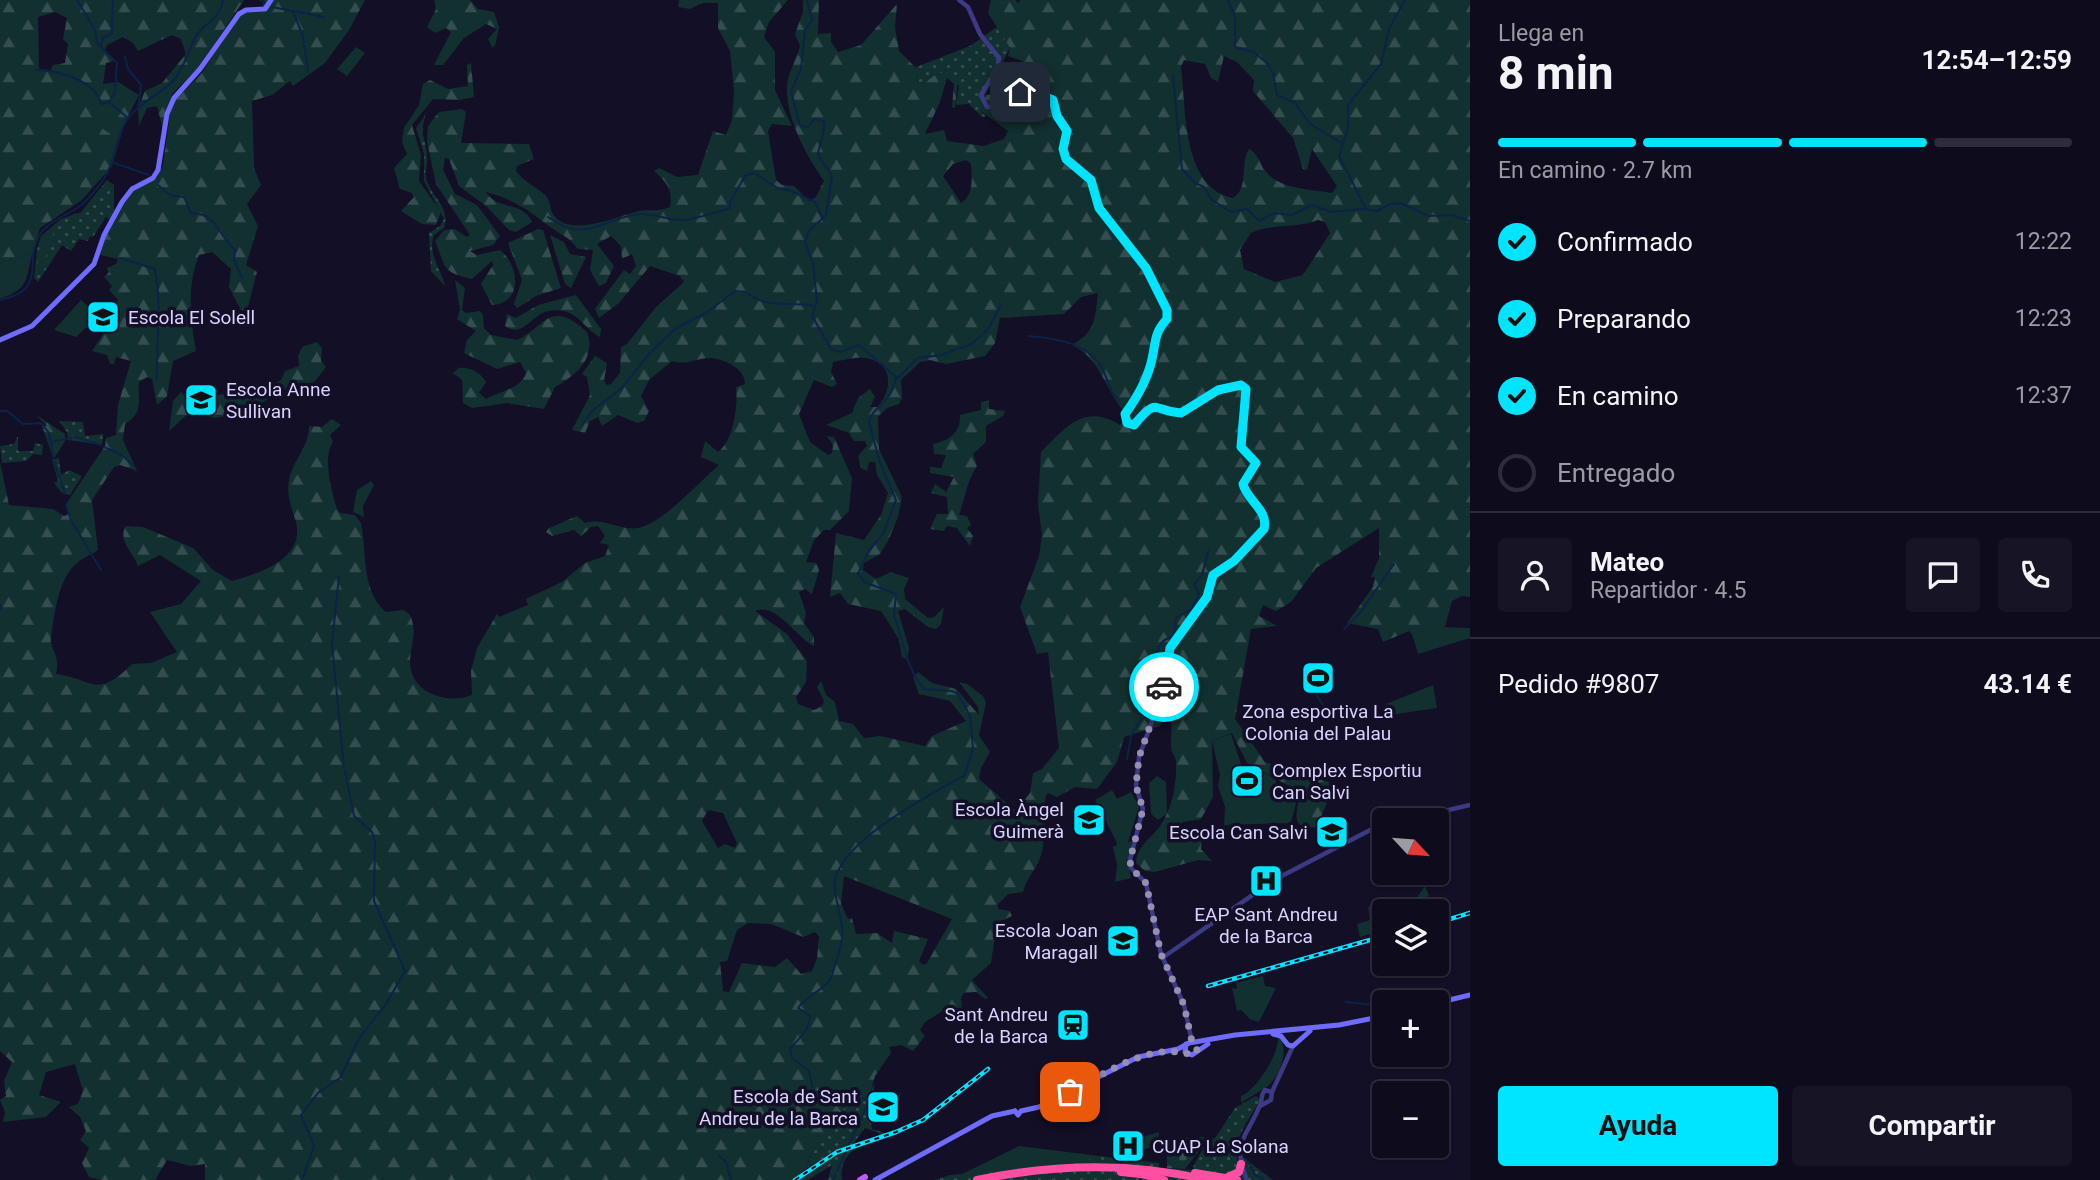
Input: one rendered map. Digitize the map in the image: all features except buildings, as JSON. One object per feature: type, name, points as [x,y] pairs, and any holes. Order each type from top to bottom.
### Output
[{"type":"highway","points":[[977,1180],[1055,1168],[1242,1180]]},
{"type":"highway","points":[[1226,1177],[1242,1168]]},
{"type":"highway","points":[[1002,1180],[1086,1171],[1143,1172],[1208,1180]]},
{"type":"highway","points":[[1143,1172],[1164,1180]]},
{"type":"highway","points":[[1143,1172],[1184,1180]]},
{"type":"main road","points":[[0,340],[32,326],[94,264],[111,219],[132,189],[157,173],[167,114],[177,93],[200,69],[239,14],[265,9],[271,0]]},
{"type":"main road","points":[[1449,1001],[1470,996]]},
{"type":"main road","points":[[863,1179],[876,1178],[1001,1113],[1045,1104],[1138,1057],[1235,1035],[1292,1031],[1372,1019]]},
{"type":"main road","points":[[1190,1046],[1238,1037],[1277,1034],[1293,1046],[1312,1031],[1372,1019]]},
{"type":"main road","points":[[1292,1031],[1300,1039]]},
{"type":"main road","points":[[1286,1041],[1292,1031]]},
{"type":"street","points":[[959,0],[968,7],[980,34],[999,58],[997,69],[981,95],[982,102],[986,107],[995,107],[1027,90],[1052,99],[1057,116],[1067,131],[1063,149],[1066,159],[1091,180],[1096,202],[1146,268],[1167,310],[1167,319],[1155,334],[1152,362],[1137,397],[1125,414],[1127,423],[1134,425],[1143,413],[1155,407],[1181,413],[1218,390],[1241,385],[1246,389],[1241,447],[1256,463],[1243,484],[1266,522],[1260,534],[1234,561],[1213,575],[1207,597],[1170,648],[1166,683],[1139,757],[1136,786],[1143,809],[1136,830],[1131,868],[1146,883],[1165,953],[1187,1015],[1190,1046]]},
{"type":"street","points":[[1449,809],[1469,804]]},
{"type":"street","points":[[1165,953],[1313,858],[1372,832]]},
{"type":"street","points":[[1286,1041],[1287,1055]]},
{"type":"street","points":[[1264,1100],[1262,1093],[1269,1091],[1293,1046]]},
{"type":"street","points":[[1242,1180],[1239,1143],[1264,1100],[1273,1098],[1269,1091]]},
{"type":"green space","points":[[0,0],[244,0],[197,69],[172,94],[163,130],[157,106],[147,108],[139,126],[138,108],[145,91],[162,83],[186,54],[181,39],[172,35],[138,51],[133,43],[123,37],[107,45],[105,49],[114,61],[106,63],[103,84],[118,82],[139,95],[125,122],[112,166],[82,200],[40,228],[33,252],[0,263]],"holes":[[[55,12],[67,18],[63,39],[68,44],[65,63],[53,65],[50,71],[39,69],[38,17]]]},
{"type":"green space","points":[[264,0],[365,0],[349,30],[325,63],[293,86],[290,81],[272,95],[252,101],[254,168],[261,185],[247,204],[258,226],[246,265],[257,272],[245,318],[229,287],[231,269],[212,252],[199,255],[191,302],[196,351],[173,361],[167,396],[157,405],[152,379],[147,377],[139,382],[138,410],[125,424],[123,440],[137,471],[120,465],[114,467],[92,500],[98,550],[75,564],[59,593],[51,637],[57,661],[56,674],[102,684],[120,675],[132,664],[151,663],[177,652],[150,612],[181,604],[201,581],[160,555],[138,566],[123,536],[126,526],[143,527],[193,548],[213,570],[232,581],[267,569],[287,555],[294,546],[297,535],[289,496],[289,480],[309,426],[322,427],[332,419],[341,425],[330,435],[333,442],[328,456],[329,475],[337,509],[340,513],[355,515],[361,523],[366,571],[372,594],[378,604],[386,612],[404,610],[410,615],[414,633],[410,663],[412,674],[424,689],[453,699],[472,695],[471,671],[477,648],[497,614],[499,617],[528,605],[526,599],[562,582],[585,563],[605,556],[609,545],[600,543],[605,536],[598,526],[591,527],[581,536],[574,530],[552,536],[546,532],[549,528],[577,516],[585,523],[599,522],[625,528],[648,525],[669,511],[719,465],[701,457],[705,441],[718,452],[723,447],[734,422],[736,387],[745,384],[738,369],[717,359],[672,361],[649,380],[641,396],[649,411],[644,421],[637,423],[618,415],[602,426],[598,417],[590,421],[585,433],[572,430],[590,395],[587,377],[582,374],[595,356],[607,363],[604,381],[607,385],[611,384],[620,373],[621,347],[627,344],[656,307],[684,282],[680,276],[650,266],[619,303],[599,318],[595,309],[624,270],[630,274],[636,266],[632,254],[622,259],[621,246],[611,236],[597,244],[614,266],[606,283],[599,286],[590,270],[593,250],[578,249],[526,209],[486,192],[497,202],[523,211],[532,222],[516,232],[509,230],[487,207],[459,186],[449,159],[445,158],[443,170],[455,194],[477,205],[500,236],[493,245],[470,251],[477,255],[500,250],[514,273],[514,291],[502,303],[492,305],[481,284],[493,265],[492,261],[472,279],[454,274],[443,262],[435,241],[444,230],[454,229],[467,237],[470,235],[436,184],[427,142],[428,126],[439,112],[462,109],[466,112],[461,143],[529,144],[534,159],[517,166],[516,171],[545,195],[553,214],[560,221],[570,225],[594,224],[639,211],[670,207],[671,195],[668,187],[654,171],[659,168],[677,177],[698,175],[713,131],[726,135],[732,120],[734,92],[730,51],[718,28],[718,3],[702,3],[690,9],[678,7],[679,0],[788,0],[769,22],[764,37],[775,52],[775,90],[792,126],[772,124],[768,131],[776,180],[782,185],[794,186],[809,201],[816,197],[824,181],[794,125],[787,87],[800,46],[795,34],[803,12],[803,0],[819,0],[818,34],[831,33],[831,42],[838,52],[861,45],[897,4],[895,27],[899,51],[917,69],[918,82],[923,84],[935,75],[948,71],[958,80],[955,108],[952,107],[954,84],[947,78],[940,102],[925,134],[944,130],[947,141],[984,146],[1004,139],[1008,131],[981,111],[985,95],[1011,92],[1016,81],[1027,76],[1028,68],[1022,61],[1008,56],[1010,48],[988,13],[991,0],[1016,0],[1017,3],[1021,0],[1470,0],[1470,597],[1462,596],[1452,601],[1445,627],[1412,634],[1409,631],[1383,642],[1378,629],[1347,623],[1373,587],[1375,577],[1371,577],[1379,558],[1379,528],[1316,568],[1291,602],[1276,611],[1263,605],[1259,616],[1277,626],[1251,629],[1235,719],[1265,762],[1329,782],[1328,800],[1317,827],[1304,827],[1300,824],[1297,817],[1299,799],[1289,786],[1247,763],[1232,733],[1212,741],[1213,797],[1201,819],[1183,822],[1173,835],[1184,839],[1202,836],[1201,849],[1212,861],[1198,860],[1155,872],[1145,871],[1136,863],[1137,856],[1166,816],[1175,785],[1176,761],[1171,748],[1168,709],[1160,726],[1124,737],[1117,762],[1097,789],[1075,787],[1057,797],[1048,793],[1046,795],[1043,847],[1038,863],[1023,892],[1008,894],[998,904],[998,909],[1010,911],[1012,916],[997,923],[991,963],[972,980],[988,998],[985,999],[976,992],[964,993],[961,998],[962,1009],[944,1010],[925,1022],[920,1030],[925,1036],[913,1051],[901,1045],[889,1047],[891,1053],[875,1076],[869,1096],[865,1100],[854,1097],[847,1100],[840,1119],[809,1158],[807,1168],[792,1180],[205,1180],[205,1164],[191,1166],[167,1160],[155,1180],[102,1180],[89,1177],[82,1163],[89,1148],[80,1140],[86,1131],[80,1117],[69,1107],[78,1104],[83,1091],[75,1064],[46,1072],[39,1095],[61,1102],[46,1117],[3,1122],[5,1112],[0,1100],[6,1096],[4,1081],[12,1062],[0,1051],[0,462],[9,505],[53,509],[64,516],[69,514],[66,504],[105,446],[106,438],[116,435],[118,405],[131,361],[116,357],[114,364],[110,364],[107,355],[92,351],[111,322],[118,300],[109,290],[112,286],[104,277],[109,272],[107,268],[116,264],[118,259],[100,255],[109,226],[132,192],[157,178],[163,165],[170,114],[175,100],[202,73],[229,29],[243,13],[261,11]],"holes":[[[1224,56],[1237,62],[1254,80],[1253,91],[1293,138],[1303,169],[1307,170],[1312,149],[1337,186],[1332,193],[1297,188],[1279,182],[1265,171],[1257,156],[1249,149],[1243,182],[1238,193],[1233,198],[1216,191],[1204,179],[1189,143],[1181,67],[1184,60],[1205,64],[1211,78],[1218,82]],[[966,160],[971,164],[972,180],[965,200],[961,203],[943,176],[953,164]],[[1318,220],[1325,222],[1330,233],[1303,275],[1275,282],[1244,269],[1240,250],[1251,233]],[[1098,293],[1093,324],[1086,335],[1072,345],[1090,358],[1127,415],[1120,425],[1096,416],[1076,421],[1041,452],[1038,504],[1042,535],[1039,556],[1020,607],[1037,654],[1048,652],[1059,748],[1042,769],[1033,773],[1030,793],[1016,811],[979,779],[981,768],[990,752],[979,735],[986,703],[983,696],[967,684],[959,682],[978,707],[979,715],[956,689],[932,683],[918,672],[913,677],[919,694],[950,701],[966,721],[932,736],[925,746],[880,736],[864,738],[853,724],[839,721],[835,702],[826,695],[821,681],[817,687],[824,701],[822,706],[814,710],[798,704],[796,697],[806,682],[807,661],[787,634],[755,611],[763,610],[779,616],[814,646],[814,637],[804,623],[806,613],[799,592],[805,589],[812,594],[819,570],[816,563],[806,562],[814,540],[824,530],[830,530],[849,511],[852,478],[834,437],[827,436],[833,445],[832,453],[828,455],[810,442],[799,414],[814,380],[832,387],[837,384],[831,372],[833,362],[858,358],[873,360],[885,369],[887,375],[887,389],[881,402],[877,407],[870,407],[875,397],[870,389],[858,398],[852,413],[826,425],[849,433],[854,441],[865,441],[867,446],[858,456],[861,468],[867,471],[869,462],[875,462],[877,475],[888,493],[881,515],[864,540],[836,533],[830,597],[840,593],[848,604],[881,611],[899,639],[902,657],[907,659],[909,648],[898,611],[905,609],[928,627],[936,629],[941,624],[944,607],[934,617],[928,618],[905,599],[904,589],[909,578],[891,572],[876,579],[863,570],[864,563],[880,554],[888,541],[898,517],[902,497],[879,449],[878,417],[887,408],[899,404],[902,398],[901,380],[920,362],[930,360],[946,364],[985,356],[995,343],[1000,318],[1064,314],[1081,297]],[[708,810],[723,813],[737,843],[735,848],[725,844],[718,848],[702,821]],[[844,876],[952,919],[927,963],[923,965],[919,961],[928,939],[894,931],[892,943],[877,933],[856,934],[852,918],[848,919],[841,904]],[[748,923],[771,924],[803,937],[815,932],[819,936],[817,958],[812,971],[801,974],[787,958],[775,967],[742,963],[729,992],[723,991],[720,962],[727,961],[737,930]]]},
{"type":"green space","points":[[434,0],[470,0],[478,9],[494,12],[499,27],[495,46],[492,47],[488,39],[497,29],[486,24],[464,38],[443,65],[434,65],[451,32],[446,28],[435,33],[427,27],[436,9]]},
{"type":"green space","points":[[997,27],[1010,48],[985,95],[981,112],[986,116],[982,117],[969,104],[956,105],[959,86],[948,71],[935,75],[923,84],[918,82],[916,67],[970,46]]},
{"type":"green space","points":[[356,47],[365,53],[347,76],[337,69]]},
{"type":"green space","points":[[471,63],[474,97],[460,100],[433,99],[412,125],[421,155],[419,181],[441,212],[436,225],[422,224],[401,211],[414,197],[412,193],[400,189],[394,168],[407,154],[402,142],[404,128],[419,105],[423,84],[430,80],[448,89],[468,86],[467,65]]},
{"type":"green space","points":[[104,111],[112,119],[112,135],[100,127],[84,123]]},
{"type":"green space","points":[[426,114],[423,131],[427,155],[426,178],[445,213],[444,228],[434,235],[432,249],[445,286],[431,271],[429,233],[440,226],[444,219],[424,181],[424,154],[416,128]]},
{"type":"green space","points":[[107,180],[114,185],[114,213],[110,220],[106,217],[93,237],[90,236],[88,241],[79,239],[71,251],[62,245],[38,282],[34,278],[41,236],[61,219],[81,212]]},
{"type":"green space","points":[[52,229],[54,238],[36,278],[40,244]]},
{"type":"green space","points":[[538,229],[543,230],[561,288],[536,296],[517,308],[514,304],[522,280],[508,243]]},
{"type":"green space","points":[[550,235],[564,242],[570,254],[586,257],[571,288],[565,284]]},
{"type":"green space","points":[[33,252],[25,282],[17,291],[0,299],[0,263]]},
{"type":"green space","points":[[455,280],[465,288],[462,310],[466,313],[480,311],[484,328],[491,335],[517,340],[556,316],[574,322],[587,332],[587,358],[577,372],[555,387],[544,409],[507,403],[472,408],[463,403],[462,380],[453,373],[459,368],[467,368],[484,378],[486,382],[479,393],[486,399],[520,383],[526,373],[520,362],[497,369],[464,353],[467,340],[476,331],[457,319],[460,310]]},
{"type":"green space","points":[[576,295],[601,329],[600,337],[572,314],[558,310],[542,313],[517,330],[505,326],[507,314],[516,318],[538,305]]},
{"type":"green space","points":[[81,300],[98,316],[76,337],[54,330]]},
{"type":"green space","points":[[317,342],[322,348],[321,361],[326,367],[312,385],[289,387],[258,405],[221,417],[214,418],[191,411],[169,431],[173,401],[181,392],[196,409],[208,407],[214,395],[257,392],[262,389],[260,382],[269,386],[281,380],[285,371],[299,366],[298,356],[302,347]]},
{"type":"green space","points":[[989,400],[989,409],[1005,411],[1003,416],[986,426],[986,442],[973,454],[977,466],[968,484],[959,515],[967,516],[971,525],[967,528],[973,536],[970,546],[957,528],[947,526],[944,531],[930,529],[937,514],[948,514],[947,497],[931,493],[935,484],[946,492],[954,477],[930,473],[930,467],[941,468],[946,455],[934,454],[933,444],[953,435],[960,415],[981,410],[981,402]]},
{"type":"green space","points":[[36,415],[65,434],[65,441],[55,457],[42,426],[47,426]]},
{"type":"green space","points":[[59,421],[83,422],[85,436],[103,434],[102,445],[68,440],[67,432]]},
{"type":"green space","points":[[18,436],[18,451],[33,451],[35,443],[43,445],[42,455],[33,454],[26,461],[2,463],[0,446],[14,444]]},
{"type":"green space","points":[[59,458],[61,475],[69,470],[82,476],[70,495],[62,493],[54,483],[58,481],[52,460]]},
{"type":"green space","points":[[371,481],[374,485],[363,506],[364,517],[353,512],[357,490]]},
{"type":"green space","points":[[1277,578],[1286,581],[1275,608],[1264,604]]},
{"type":"green space","points":[[1442,627],[1470,628],[1470,638],[1418,654],[1412,634]]},
{"type":"green space","points":[[1433,685],[1437,708],[1396,714],[1386,704]]},
{"type":"green space","name":"Complex Esportiu Can Salvi","points":[[1231,734],[1242,767],[1251,766],[1276,779],[1276,784],[1297,799],[1291,823],[1224,825],[1225,807],[1218,786],[1220,775],[1212,741]]},
{"type":"green space","points":[[1157,776],[1166,782],[1167,814],[1158,820],[1151,814],[1149,783]]},
{"type":"green space","points":[[1112,790],[1117,799],[1131,792],[1139,807],[1128,842],[1132,841],[1128,862],[1131,878],[1115,882],[1117,865],[1113,847],[1117,845],[1095,800]]},
{"type":"green space","points":[[1425,886],[1429,896],[1423,898],[1429,899],[1416,899]]},
{"type":"green space","points":[[1368,907],[1372,907],[1372,933],[1360,937],[1357,924],[1370,920]]},
{"type":"green space","points":[[1263,976],[1265,986],[1276,988],[1259,1022],[1250,1019],[1241,1010],[1237,1011],[1232,988],[1237,989],[1236,983]]},
{"type":"green space","points":[[1278,1035],[1282,1040],[1284,1054],[1277,1074],[1267,1087],[1241,1103],[1241,1096],[1261,1078],[1272,1060]]},
{"type":"green space","points":[[874,1083],[875,1106],[869,1115],[872,1129],[888,1134],[879,1137],[879,1133],[865,1128],[853,1144],[855,1147],[863,1145],[853,1151],[844,1163],[842,1180],[828,1180],[832,1165],[808,1180],[799,1180],[841,1152],[840,1149],[807,1168],[811,1156],[824,1138],[838,1122],[846,1123],[846,1112],[843,1110],[847,1100],[869,1096]]},
{"type":"green space","points":[[1256,1096],[1260,1100],[1239,1138],[1238,1163],[1244,1158],[1273,1180],[934,1180],[950,1175],[1087,1162],[1091,1155],[1159,1163],[1159,1168],[1194,1170],[1193,1167],[1207,1141],[1215,1138],[1235,1108]]},
{"type":"green space","points":[[1159,1132],[1160,1145],[1138,1151],[1132,1140]]},
{"type":"green space","points":[[1204,1137],[1202,1147],[1185,1169],[1167,1168],[1167,1148],[1173,1145],[1172,1138]]},
{"type":"green space","points":[[1019,1146],[1091,1155],[1088,1162],[958,1176]]},
{"type":"waterway","points":[[77,0],[95,30],[97,43],[117,63],[115,92],[109,102],[128,118]]},
{"type":"waterway","points":[[101,45],[103,38],[112,34],[113,0]]},
{"type":"waterway","points":[[0,300],[15,295],[29,283],[34,248],[42,232],[51,223],[83,204],[98,187],[109,170],[125,123],[135,110],[177,76],[195,38],[219,12],[223,0]]},
{"type":"waterway","points":[[260,0],[266,4]]},
{"type":"waterway","points":[[807,0],[812,20],[805,30],[801,69],[791,91],[800,126],[808,127],[814,119],[824,121],[818,155],[832,176],[826,215],[808,232],[805,242],[813,263],[817,301],[812,316],[831,349],[840,352],[859,345],[896,377],[891,393],[869,422],[880,463],[896,500],[883,534],[869,550],[858,574],[864,582],[896,594],[894,614],[915,677],[924,689],[958,694],[970,716],[973,748],[965,775],[890,819],[870,834],[841,865],[835,881],[842,928],[839,951],[829,980],[798,1008],[810,1016],[810,1021],[803,1034],[790,1048],[792,1058],[809,1071],[813,1090],[826,1095],[855,1096],[869,1101],[833,1180]]},
{"type":"waterway","points":[[1228,0],[1235,17],[1235,47],[1254,52],[1268,64],[1273,73],[1277,95],[1295,103],[1310,124],[1342,143]]},
{"type":"waterway","points":[[1366,209],[1339,156],[1348,128],[1348,105],[1381,64],[1389,29],[1405,0]]},
{"type":"waterway","points":[[272,7],[324,17]]},
{"type":"waterway","points":[[293,12],[303,36],[308,72]]},
{"type":"waterway","points":[[125,57],[128,69],[141,85],[138,109]]},
{"type":"waterway","points":[[36,70],[74,78],[91,89],[101,104],[108,102]]},
{"type":"waterway","points":[[1173,76],[1182,169],[1195,183],[1204,187],[1212,200],[1231,212],[1247,209],[1259,221],[1274,213],[1292,215],[1312,205],[1331,212],[1361,209],[1377,211],[1390,204],[1400,203],[1429,216],[1452,215],[1470,221]]},
{"type":"waterway","points":[[114,163],[149,175]]},
{"type":"waterway","points":[[548,217],[573,229],[594,228],[626,216],[640,214],[678,220],[692,219],[730,208],[730,202],[745,176],[754,173],[779,189],[789,190],[815,202],[823,219]]},
{"type":"waterway","points":[[158,185],[170,195],[184,197],[191,213],[200,214],[212,221],[235,250],[234,260],[242,278]]},
{"type":"waterway","points":[[120,258],[155,269],[158,310],[157,379]]},
{"type":"waterway","points":[[582,425],[592,411],[622,388],[649,354],[676,328],[706,313],[735,291],[746,292]]},
{"type":"waterway","points":[[749,294],[764,302],[814,306]]},
{"type":"waterway","points":[[897,379],[918,358],[941,355],[972,344],[988,329],[1001,305]]},
{"type":"waterway","points":[[1028,336],[1072,344],[1091,354],[1119,400]]},
{"type":"waterway","points":[[0,411],[7,411],[23,424],[41,423],[49,433],[54,458]]},
{"type":"waterway","points":[[51,442],[76,437],[101,445]]},
{"type":"waterway","points":[[104,447],[122,455],[134,466]]},
{"type":"waterway","points":[[54,461],[65,494]]},
{"type":"waterway","points":[[66,505],[71,520],[101,570]]},
{"type":"waterway","points":[[1127,759],[1131,736],[1142,717],[1147,691],[1156,683],[1161,670],[1157,651],[1163,641],[1174,635],[1176,618],[1192,609],[1199,594],[1194,585],[1202,575],[1209,549]]},
{"type":"waterway","points":[[1344,629],[1360,613],[1394,564]]},
{"type":"waterway","points":[[339,576],[332,644],[344,768]]},
{"type":"waterway","points":[[1313,689],[1328,713]]},
{"type":"waterway","points":[[302,1180],[314,1146],[301,1115],[318,1093],[340,1078],[360,1037],[386,1004],[405,971],[374,901],[375,841],[372,832],[354,816],[345,771]]},
{"type":"waterway","points":[[1346,1002],[1372,1005]]},
{"type":"waterway","points":[[718,1155],[726,1162],[731,1180]]},
{"type":"waterway","points":[[1247,1160],[1255,1175],[1265,1180]]},
{"type":"railway","points":[[1449,919],[1470,913]]},
{"type":"railway","points":[[1208,986],[1372,939]]},
{"type":"railway","points":[[795,1180],[837,1152],[923,1120],[988,1069]]},
{"type":"way so far","points":[[1070,1092],[1140,1057],[1178,1049],[1192,1055],[1197,1050],[1192,1042],[1184,1005],[1170,978],[1165,956],[1161,954],[1163,951],[1146,883],[1131,868],[1130,860],[1143,809],[1143,801],[1136,786],[1139,757],[1164,687]]},
{"type":"place","name":"Escola El Solell","points":[[103,317]]},
{"type":"place","name":"Escola Anne Sullivan","points":[[201,400]]},
{"type":"place","name":"Zona esportiva La Colonia del Palau","points":[[1318,678]]},
{"type":"place","name":"Complex Esportiu Can Salvi","points":[[1247,781]]},
{"type":"place","name":"Escola Àngel Guimerà","points":[[1089,820]]},
{"type":"place","name":"Escola Can Salvi","points":[[1332,832]]},
{"type":"place","name":"EAP Sant Andreu de la Barca","points":[[1266,881]]},
{"type":"place","name":"Escola Joan Maragall","points":[[1123,941]]},
{"type":"place","name":"Sant Andreu de la Barca","points":[[1073,1025]]},
{"type":"place","name":"Escola de Sant Andreu de la Barca","points":[[883,1107]]},
{"type":"place","name":"CUAP La Solana","points":[[1128,1146]]},
{"type":"route","points":[[1020,92],[1027,90],[1053,100],[1057,116],[1067,131],[1063,149],[1066,159],[1091,180],[1099,208],[1116,226],[1146,268],[1167,310],[1167,319],[1155,334],[1152,362],[1144,375],[1137,397],[1125,414],[1127,423],[1134,425],[1143,413],[1155,407],[1165,407],[1181,413],[1218,390],[1241,385],[1246,389],[1241,447],[1256,463],[1243,484],[1252,502],[1264,514],[1266,522],[1260,534],[1234,561],[1213,575],[1207,597],[1170,648],[1164,687]]}]
